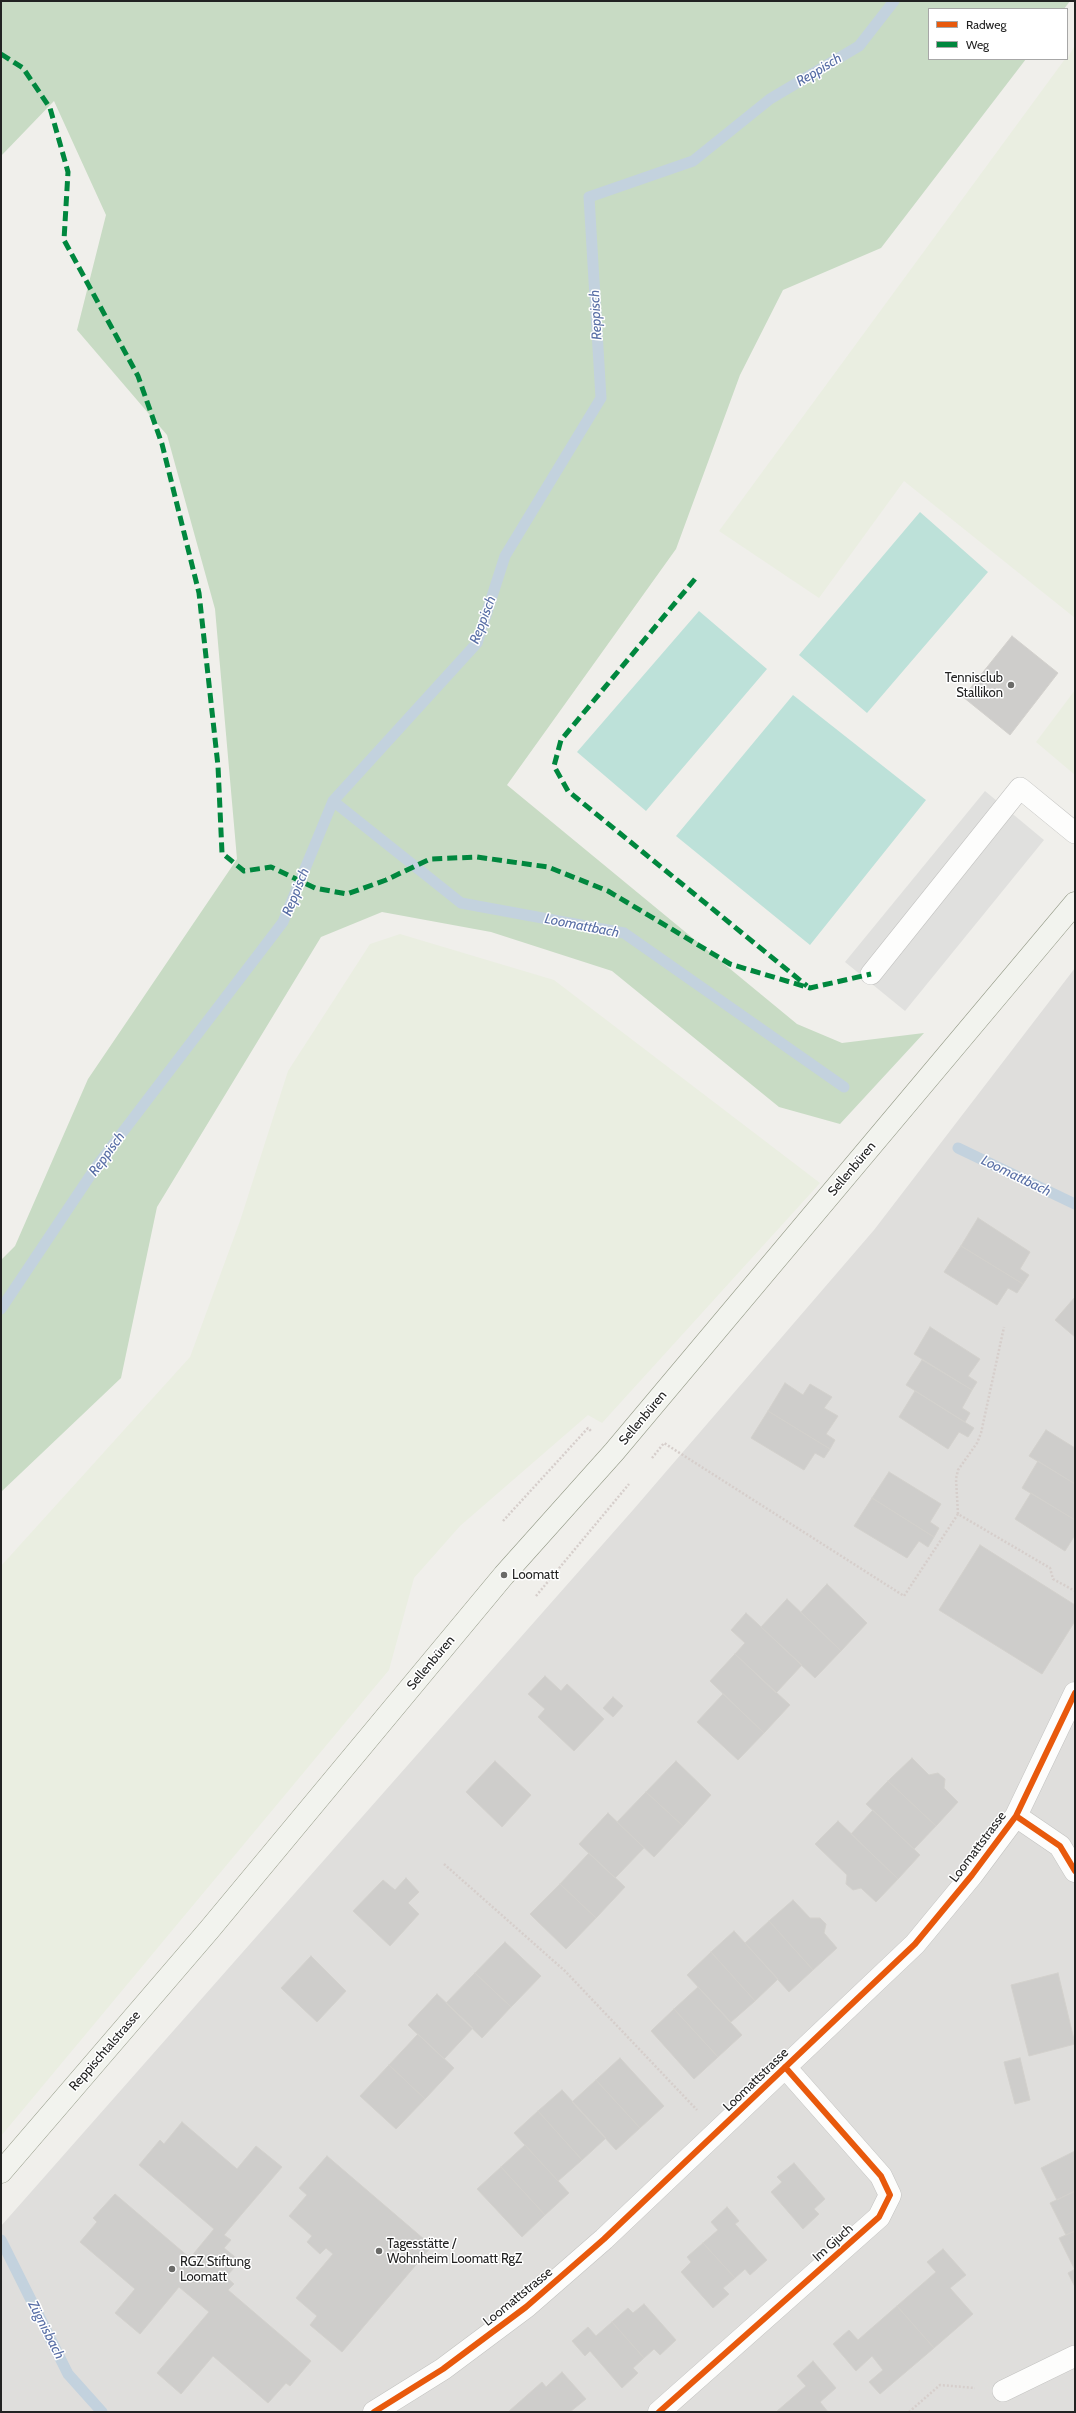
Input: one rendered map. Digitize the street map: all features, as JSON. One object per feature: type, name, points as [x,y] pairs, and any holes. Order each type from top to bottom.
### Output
[{"type":"main road","name":"Sellenbüren","points":[[210,1930],[504,1575],[614,1452],[1075,903]]},
{"type":"main road","name":"Reppischtalstrasse","points":[[1,2172],[210,1930]]},
{"type":"street","name":"Loomattstrasse","points":[[374,2412],[443,2369],[526,2307],[604,2239],[915,1944],[972,1875],[1016,1816],[1075,1693]]},
{"type":"street","points":[[1016,1816],[1060,1846],[1075,1871]]},
{"type":"street","name":"Im Gjuch","points":[[659,2412],[879,2217],[890,2195],[881,2176],[785,2067]]},
{"type":"lane","points":[[871,974],[1020,788],[1075,833]]},
{"type":"lane","points":[[1004,2391],[1075,2356]]},
{"type":"path","points":[[649,1461],[664,1443],[904,1596],[958,1514],[956,1479],[958,1470],[977,1443],[1004,1327]]},
{"type":"path","points":[[536,1596],[633,1479]]},
{"type":"path","points":[[958,1514],[1050,1568],[1053,1579],[1075,1591]]},
{"type":"path","points":[[444,1864],[565,1971],[718,2132]]},
{"type":"path","points":[[910,2412],[940,2385],[1004,2391]]},
{"type":"shaded area","points":[[1075,45],[1075,618],[904,481],[819,598],[719,531],[1064,60],[1068,60]]},
{"type":"shaded area","points":[[920,512],[988,572],[867,713],[799,655]]},
{"type":"shaded area","points":[[699,611],[767,669],[646,811],[577,752]]},
{"type":"shaded area","points":[[1075,690],[1075,775],[1036,742]]},
{"type":"shaded area","points":[[793,695],[926,800],[810,945],[676,836]]},
{"type":"shaded area","points":[[985,791],[1044,840],[905,1011],[845,962]]},
{"type":"shaded area","points":[[400,934],[554,980],[820,1183],[602,1423],[588,1415],[460,1526],[414,1578],[389,1670],[1,2136],[1,1566],[190,1357],[240,1221],[288,1071],[370,944]]},
{"type":"shaded area","points":[[1075,968],[1075,2412],[1,2412],[1,2226],[633,1510],[874,1230]]},
{"type":"green space","points":[[1,1],[1070,1],[1065,8],[928,8],[928,60],[1025,60],[881,248],[783,290],[740,375],[676,549],[507,785],[797,1024],[842,1043],[924,1033],[840,1124],[779,1107],[612,971],[491,932],[382,912],[321,937],[157,1207],[121,1378],[1,1492],[1,1260],[15,1246],[88,1079],[237,859],[215,609],[167,435],[77,330],[106,215],[54,101],[1,156]]},
{"type":"building","name":"Tennisclub Stallikon","points":[[1012,636],[1058,673],[1010,735],[963,697]]},
{"type":"building","points":[[978,1218],[1030,1252],[1020,1269],[1029,1275],[1023,1284],[961,1246]]},
{"type":"building","points":[[961,1246],[1023,1284],[1017,1293],[1008,1288],[997,1305],[944,1272]]},
{"type":"building","points":[[1075,1297],[1075,1337],[1055,1320]]},
{"type":"building","points":[[930,1327],[980,1359],[968,1376],[977,1382],[972,1390],[914,1354]]},
{"type":"building","points":[[922,1360],[972,1390],[962,1408],[970,1413],[965,1422],[906,1385]]},
{"type":"building","points":[[785,1383],[803,1395],[810,1384],[832,1397],[824,1408],[838,1416],[826,1434],[835,1440],[830,1449],[768,1411]]},
{"type":"building","points":[[915,1391],[974,1428],[968,1437],[959,1432],[948,1449],[899,1417]]},
{"type":"building","points":[[768,1411],[830,1449],[824,1458],[815,1453],[804,1470],[751,1438]]},
{"type":"building","points":[[1046,1430],[1075,1448],[1075,1484],[1029,1456]]},
{"type":"building","points":[[1038,1461],[1075,1484],[1075,1520],[1022,1488]]},
{"type":"building","points":[[889,1472],[941,1504],[930,1522],[939,1528],[934,1537],[872,1498]]},
{"type":"building","points":[[1031,1493],[1075,1520],[1075,1535],[1065,1551],[1015,1519]]},
{"type":"building","points":[[872,1498],[934,1537],[928,1547],[919,1541],[907,1558],[854,1526]]},
{"type":"building","points":[[980,1545],[1075,1605],[1075,1621],[1042,1674],[939,1610]]},
{"type":"building","points":[[827,1584],[867,1623],[841,1651],[801,1612]]},
{"type":"building","points":[[787,1599],[841,1651],[815,1678],[761,1627]]},
{"type":"building","points":[[746,1613],[802,1665],[776,1693],[735,1654],[745,1643],[731,1630]]},
{"type":"building","points":[[735,1654],[790,1705],[764,1733],[710,1681]]},
{"type":"building","points":[[545,1676],[561,1691],[567,1684],[604,1719],[574,1751],[538,1717],[545,1709],[528,1694]]},
{"type":"building","points":[[723,1694],[764,1733],[738,1760],[697,1722]]},
{"type":"building","points":[[613,1697],[623,1706],[613,1717],[603,1708]]},
{"type":"building","points":[[912,1758],[929,1775],[938,1773],[945,1779],[944,1788],[958,1802],[936,1826],[888,1781]]},
{"type":"building","points":[[495,1761],[531,1795],[502,1827],[466,1792]]},
{"type":"building","points":[[676,1761],[711,1795],[683,1826],[646,1792]]},
{"type":"building","points":[[888,1781],[936,1826],[914,1849],[866,1804]]},
{"type":"building","points":[[646,1792],[683,1826],[654,1857],[617,1822]]},
{"type":"building","points":[[873,1810],[920,1855],[898,1879],[851,1834]]},
{"type":"building","points":[[608,1813],[644,1848],[615,1878],[579,1844]]},
{"type":"building","points":[[838,1821],[898,1879],[876,1902],[861,1888],[853,1890],[846,1884],[847,1875],[815,1844]]},
{"type":"building","points":[[589,1853],[625,1887],[596,1918],[560,1884]]},
{"type":"building","points":[[406,1878],[419,1892],[408,1903],[419,1914],[390,1946],[353,1911],[383,1880],[395,1890]]},
{"type":"building","points":[[560,1884],[596,1918],[566,1949],[530,1914]]},
{"type":"building","points":[[793,1900],[810,1918],[820,1918],[826,1924],[824,1933],[837,1948],[813,1970],[769,1921]]},
{"type":"building","points":[[769,1921],[813,1970],[789,1992],[745,1943]]},
{"type":"building","points":[[734,1931],[778,1979],[755,2001],[711,1952]]},
{"type":"building","points":[[505,1942],[541,1976],[511,2007],[475,1973]]},
{"type":"building","points":[[711,1952],[755,2001],[731,2022],[687,1975]]},
{"type":"building","points":[[311,1956],[346,1991],[317,2022],[281,1988]]},
{"type":"building","points":[[475,1973],[511,2007],[482,2038],[446,2003]]},
{"type":"building","points":[[1058,1973],[1075,2044],[1029,2056],[1011,1985]]},
{"type":"building","points":[[698,1987],[742,2035],[718,2057],[674,2009]]},
{"type":"building","points":[[437,1994],[473,2028],[444,2059],[408,2025]]},
{"type":"building","points":[[674,2009],[718,2057],[694,2079],[651,2031]]},
{"type":"building","points":[[418,2034],[454,2068],[425,2099],[389,2065]]},
{"type":"building","points":[[620,2058],[664,2106],[640,2128],[596,2080]]},
{"type":"building","points":[[1020,2058],[1030,2100],[1015,2104],[1004,2062]]},
{"type":"building","points":[[389,2065],[425,2099],[396,2129],[360,2096]]},
{"type":"building","points":[[596,2080],[640,2128],[616,2150],[572,2102]]},
{"type":"building","points":[[562,2090],[606,2138],[582,2160],[538,2111]]},
{"type":"building","points":[[538,2111],[582,2160],[558,2181],[514,2133]]},
{"type":"building","name":"RGZ Stiftung Loomatt","points":[[182,2122],[237,2169],[256,2146],[282,2167],[224,2235],[231,2240],[224,2248],[240,2261],[226,2277],[234,2284],[228,2290],[311,2361],[290,2386],[286,2383],[268,2403],[213,2356],[181,2394],[157,2373],[209,2312],[179,2287],[140,2334],[115,2313],[135,2289],[80,2242],[97,2222],[93,2218],[115,2194],[190,2258],[214,2229],[139,2165],[160,2140],[164,2144]]},
{"type":"building","points":[[525,2145],[569,2193],[545,2215],[501,2167]]},
{"type":"building","points":[[1075,2151],[1075,2191],[1057,2200],[1041,2168]]},
{"type":"building","name":"Tagesstätte / Wohnheim Loomatt RgZ","points":[[327,2156],[432,2246],[342,2352],[310,2325],[317,2316],[296,2298],[333,2254],[326,2248],[320,2254],[307,2242],[312,2236],[289,2216],[307,2195],[299,2188]]},
{"type":"building","points":[[794,2163],[825,2199],[814,2209],[819,2214],[803,2229],[771,2192],[782,2182],[777,2177]]},
{"type":"building","points":[[501,2167],[545,2215],[522,2237],[477,2189]]},
{"type":"building","points":[[1075,2191],[1075,2231],[1066,2235],[1050,2203]]},
{"type":"building","points":[[727,2207],[739,2221],[735,2224],[767,2260],[750,2275],[745,2269],[735,2278],[703,2243],[718,2230],[711,2222]]},
{"type":"building","points":[[1075,2231],[1075,2270],[1059,2238]]},
{"type":"building","points":[[703,2243],[735,2278],[723,2288],[729,2294],[713,2308],[681,2272],[691,2262],[687,2257]]},
{"type":"building","points":[[943,2249],[966,2275],[950,2288],[973,2314],[934,2348],[897,2306],[936,2272],[927,2262]]},
{"type":"building","points":[[1075,2269],[1075,2287],[1068,2273]]},
{"type":"building","points":[[644,2304],[676,2340],[660,2355],[654,2349],[644,2358],[612,2322],[628,2308],[633,2313]]},
{"type":"building","points":[[897,2306],[934,2348],[880,2394],[869,2382],[883,2370],[872,2356],[856,2371],[833,2344],[849,2330],[858,2340]]},
{"type":"building","points":[[612,2322],[644,2358],[633,2368],[638,2373],[622,2388],[590,2351],[585,2356],[572,2341],[588,2327],[596,2336]]},
{"type":"building","points":[[813,2361],[836,2388],[820,2402],[828,2412],[776,2412],[806,2386],[797,2376]]},
{"type":"building","points":[[562,2372],[586,2399],[570,2412],[508,2412],[542,2382],[546,2387]]},
{"type":"waterway","name":"Reppisch","points":[[1,1309],[96,1167],[283,922],[333,801],[477,643],[505,556],[601,398],[589,197],[693,161],[770,99],[859,46],[894,1]]},
{"type":"waterway","name":"Loomattbach","points":[[333,801],[461,903],[624,933],[844,1087]]},
{"type":"waterway","name":"Loomattbach","points":[[958,1148],[1075,1204]]},
{"type":"waterway","name":"Zügnisbach","points":[[1,2240],[68,2374],[102,2412]]},
{"type":"marked path","points":[[1,54],[23,68],[50,108],[68,172],[64,240],[138,376],[162,444],[199,593],[218,766],[222,853],[244,871],[271,867],[315,888],[347,894],[386,880],[430,859],[477,857],[548,867],[608,891],[730,964],[810,988],[871,974]]},
{"type":"marked path","points":[[695,579],[561,740],[554,766],[568,791],[807,986]]},
{"type":"cycle path","points":[[374,2412],[443,2369],[526,2307],[604,2239],[915,1944],[972,1875],[1016,1816],[1075,1693]]},
{"type":"cycle path","points":[[1016,1816],[1060,1846],[1075,1871]]},
{"type":"cycle path","points":[[659,2412],[879,2217],[890,2195],[881,2176],[785,2067]]},
{"type":"place","name":"Tennisclub Stallikon","points":[[1011,685]]},
{"type":"place","name":"Loomatt","points":[[504,1575]]},
{"type":"place","name":"Tagesstätte / Wohnheim Loomatt RgZ","points":[[379,2251]]},
{"type":"place","name":"RGZ Stiftung Loomatt","points":[[172,2269]]}]
